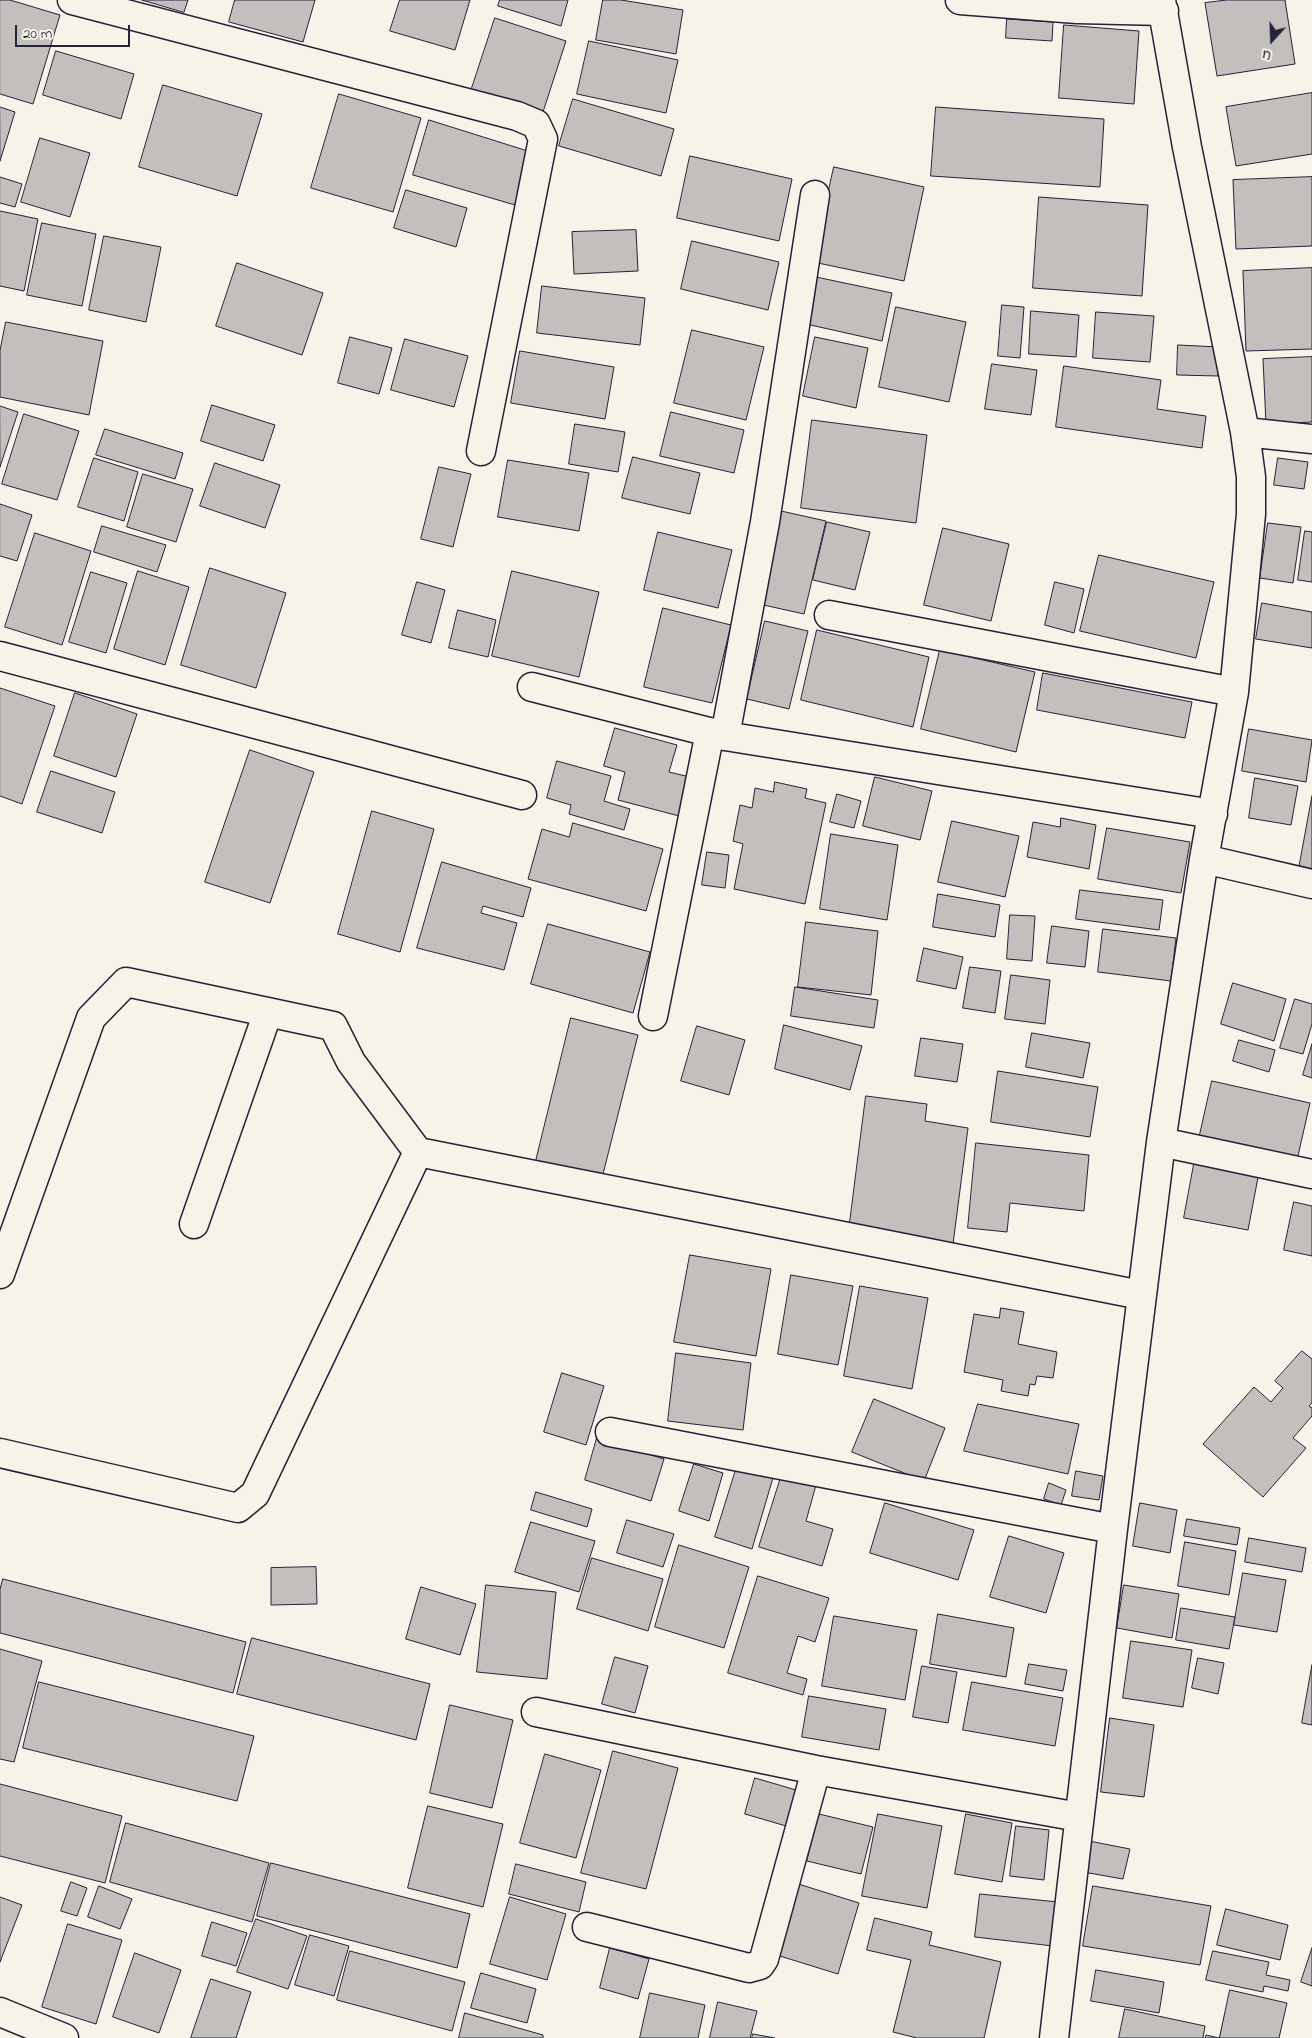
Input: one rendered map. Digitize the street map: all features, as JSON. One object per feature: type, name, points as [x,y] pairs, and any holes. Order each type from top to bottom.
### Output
[{"type":"street","points":[[72,0],[517,116],[536,124],[543,139],[481,451]]},
{"type":"street","points":[[960,0],[1077,9],[1163,5],[1187,147],[1245,432],[1251,477],[1251,514],[1234,692],[1204,859],[1161,1142],[1113,1529],[1054,2038]]},
{"type":"street","points":[[653,1016],[765,522],[815,195]]},
{"type":"street","points":[[1245,432],[1312,439]]},
{"type":"street","points":[[829,615],[1234,692]]},
{"type":"street","points":[[0,656],[522,795]]},
{"type":"street","points":[[532,687],[718,734],[1213,814]]},
{"type":"street","points":[[1204,859],[1312,884]]},
{"type":"street","points":[[0,1274],[91,1018],[126,982],[333,1026],[351,1062],[418,1152],[1141,1295]]},
{"type":"street","points":[[194,1224],[268,1012]]},
{"type":"street","points":[[1161,1142],[1312,1174]]},
{"type":"street","points":[[0,1453],[238,1508],[255,1494],[418,1152]]},
{"type":"street","points":[[610,1432],[1113,1529]]},
{"type":"street","points":[[536,1712],[816,1770],[1079,1817]]},
{"type":"street","points":[[587,1927],[749,1968],[760,1965],[764,1959],[816,1770]]},
{"type":"street","points":[[0,2012],[64,2038]]},
{"type":"building","points":[[0,0],[10,0],[60,15],[33,104],[0,94]]},
{"type":"building","points":[[142,0],[188,0],[184,12]]},
{"type":"building","points":[[235,0],[315,0],[303,42],[229,22]]},
{"type":"building","points":[[400,0],[470,0],[455,50],[390,31]]},
{"type":"building","points":[[500,0],[568,0],[561,26],[498,6]]},
{"type":"building","points":[[603,0],[621,0],[683,10],[676,54],[596,40]]},
{"type":"building","points":[[1227,0],[1285,0],[1295,64],[1217,76],[1205,3]]},
{"type":"building","points":[[495,18],[566,41],[542,115],[471,91]]},
{"type":"building","points":[[1007,19],[1053,22],[1052,41],[1006,38]]},
{"type":"building","points":[[1064,25],[1139,31],[1134,104],[1059,98]]},
{"type":"building","points":[[589,41],[678,60],[666,113],[577,94]]},
{"type":"building","points":[[56,51],[134,74],[121,119],[43,95]]},
{"type":"building","points":[[163,85],[262,114],[237,196],[139,167]]},
{"type":"building","points":[[1312,93],[1312,154],[1236,166],[1226,107]]},
{"type":"building","points":[[339,94],[421,118],[393,212],[311,188]]},
{"type":"building","points":[[573,99],[674,129],[661,176],[559,146]]},
{"type":"building","points":[[0,107],[15,112],[0,161]]},
{"type":"building","points":[[936,107],[1104,119],[1100,187],[931,176]]},
{"type":"building","points":[[429,120],[531,152],[515,205],[413,175]]},
{"type":"building","points":[[40,138],[90,153],[70,217],[21,202]]},
{"type":"building","points":[[690,156],[792,179],[779,241],[677,218]]},
{"type":"building","points":[[834,167],[924,187],[904,281],[813,262]]},
{"type":"building","points":[[0,177],[22,184],[15,207],[0,203]]},
{"type":"building","points":[[1312,177],[1312,246],[1236,249],[1233,180]]},
{"type":"building","points":[[406,190],[467,208],[456,247],[394,228]]},
{"type":"building","points":[[1039,197],[1148,205],[1142,296],[1033,288]]},
{"type":"building","points":[[0,211],[38,219],[24,291],[0,286]]},
{"type":"building","points":[[42,223],[96,234],[82,306],[27,295]]},
{"type":"building","points":[[636,230],[638,271],[574,274],[572,232]]},
{"type":"building","points":[[104,236],[161,247],[146,322],[89,310]]},
{"type":"building","points":[[692,241],[779,262],[768,310],[681,289]]},
{"type":"building","points":[[237,263],[323,293],[302,355],[216,326]]},
{"type":"building","points":[[1312,268],[1312,349],[1246,351],[1243,271]]},
{"type":"building","points":[[816,277],[892,293],[882,341],[806,324]]},
{"type":"building","points":[[542,286],[645,298],[640,345],[537,333]]},
{"type":"building","points":[[1002,305],[1024,307],[1020,358],[998,356]]},
{"type":"building","points":[[896,307],[966,322],[949,402],[879,387]]},
{"type":"building","points":[[1031,311],[1079,315],[1076,357],[1029,354]]},
{"type":"building","points":[[1096,312],[1154,316],[1150,362],[1093,358]]},
{"type":"building","points":[[6,322],[103,341],[89,415],[0,397],[0,351]]},
{"type":"building","points":[[692,330],[764,347],[746,420],[674,403]]},
{"type":"building","points":[[350,337],[392,348],[379,394],[338,383]]},
{"type":"building","points":[[815,337],[868,348],[856,408],[803,396]]},
{"type":"building","points":[[405,339],[468,356],[454,407],[391,390]]},
{"type":"building","points":[[1178,345],[1219,347],[1218,376],[1177,375]]},
{"type":"building","points":[[520,351],[614,367],[605,419],[511,403]]},
{"type":"building","points":[[1312,357],[1312,422],[1266,424],[1263,359]]},
{"type":"building","points":[[992,364],[1037,370],[1031,415],[985,409]]},
{"type":"building","points":[[1064,366],[1161,380],[1157,409],[1206,416],[1202,448],[1056,427]]},
{"type":"building","points":[[212,405],[275,425],[263,461],[201,441]]},
{"type":"building","points":[[0,406],[18,412],[0,467]]},
{"type":"building","points":[[671,412],[744,430],[734,473],[660,456]]},
{"type":"building","points":[[24,414],[79,431],[57,500],[2,484]]},
{"type":"building","points":[[812,420],[927,435],[916,523],[801,508]]},
{"type":"building","points":[[575,424],[625,432],[618,472],[569,464]]},
{"type":"building","points":[[105,429],[183,453],[175,479],[96,455]]},
{"type":"building","points":[[633,457],[700,473],[690,514],[622,498]]},
{"type":"building","points":[[94,458],[138,472],[124,521],[78,507]]},
{"type":"building","points":[[1278,458],[1308,462],[1304,489],[1274,485]]},
{"type":"building","points":[[508,460],[589,473],[579,531],[498,517]]},
{"type":"building","points":[[215,463],[280,485],[265,528],[200,506]]},
{"type":"building","points":[[439,467],[471,474],[453,547],[421,539]]},
{"type":"building","points":[[143,474],[193,489],[176,542],[127,527]]},
{"type":"building","points":[[0,504],[32,515],[17,561],[0,556]]},
{"type":"building","points":[[781,511],[826,521],[804,614],[759,604]]},
{"type":"building","points":[[827,522],[870,532],[855,590],[813,580]]},
{"type":"building","points":[[1268,523],[1301,527],[1293,583],[1260,578]]},
{"type":"building","points":[[102,526],[166,545],[157,572],[94,552]]},
{"type":"building","points":[[943,528],[1009,544],[991,621],[924,605]]},
{"type":"building","points":[[1305,531],[1312,532],[1312,582],[1298,580]]},
{"type":"building","points":[[658,532],[732,550],[718,608],[644,590]]},
{"type":"building","points":[[35,533],[91,551],[62,645],[5,627]]},
{"type":"building","points":[[1099,555],[1214,582],[1196,658],[1080,631]]},
{"type":"building","points":[[210,568],[286,593],[256,688],[181,665]]},
{"type":"building","points":[[138,571],[189,587],[165,665],[114,649]]},
{"type":"building","points":[[512,571],[599,592],[579,677],[492,656]]},
{"type":"building","points":[[91,572],[127,583],[106,653],[69,642]]},
{"type":"building","points":[[417,582],[445,590],[431,643],[402,635]]},
{"type":"building","points":[[1055,582],[1084,589],[1074,633],[1045,625]]},
{"type":"building","points":[[1262,603],[1312,612],[1312,648],[1256,639]]},
{"type":"building","points":[[663,608],[731,625],[712,703],[644,687]]},
{"type":"building","points":[[458,610],[496,620],[488,657],[449,648]]},
{"type":"building","points":[[765,621],[808,631],[789,709],[747,699]]},
{"type":"building","points":[[817,630],[929,657],[913,727],[801,700]]},
{"type":"building","points":[[940,650],[1035,672],[1016,752],[921,729]]},
{"type":"building","points":[[1043,673],[1192,702],[1185,738],[1037,710]]},
{"type":"building","points":[[0,688],[55,706],[22,804],[0,796]]},
{"type":"building","points":[[75,693],[137,714],[116,777],[54,756]]},
{"type":"building","points":[[615,728],[677,745],[669,772],[694,778],[683,817],[618,800],[625,772],[604,766]]},
{"type":"building","points":[[1249,729],[1312,740],[1306,782],[1242,771]]},
{"type":"building","points":[[250,750],[314,772],[270,903],[205,882]]},
{"type":"building","points":[[557,761],[611,776],[604,801],[630,809],[624,830],[569,814],[571,805],[547,798]]},
{"type":"building","points":[[51,771],[115,792],[102,833],[37,812]]},
{"type":"building","points":[[875,777],[932,791],[920,840],[863,826]]},
{"type":"building","points":[[1255,778],[1298,786],[1291,825],[1249,818]]},
{"type":"building","points":[[775,782],[807,789],[805,798],[826,803],[805,904],[734,889],[743,844],[733,841],[740,805],[752,808],[755,788],[773,792]]},
{"type":"building","points":[[837,794],[861,801],[854,828],[830,822]]},
{"type":"building","points":[[1312,796],[1312,876],[1298,874]]},
{"type":"building","points":[[372,811],[434,829],[400,952],[338,934]]},
{"type":"building","points":[[1061,818],[1096,825],[1089,869],[1027,857],[1033,822],[1060,827]]},
{"type":"building","points":[[952,821],[1019,836],[1005,897],[938,882]]},
{"type":"building","points":[[573,823],[663,849],[646,911],[528,879],[542,829],[569,837]]},
{"type":"building","points":[[1107,828],[1190,842],[1181,893],[1098,879]]},
{"type":"building","points":[[831,834],[898,845],[887,920],[820,909]]},
{"type":"building","points":[[707,852],[729,855],[725,888],[702,885]]},
{"type":"building","points":[[442,862],[531,888],[523,917],[483,906],[481,913],[517,923],[504,970],[417,948]]},
{"type":"building","points":[[1080,890],[1163,900],[1159,930],[1076,919]]},
{"type":"building","points":[[938,894],[1000,905],[995,937],[933,927]]},
{"type":"building","points":[[1010,915],[1035,916],[1032,961],[1007,959]]},
{"type":"building","points":[[806,922],[878,931],[871,995],[798,987]]},
{"type":"building","points":[[548,924],[650,952],[633,1013],[531,984]]},
{"type":"building","points":[[1052,926],[1089,931],[1085,967],[1047,963]]},
{"type":"building","points":[[1103,929],[1176,938],[1171,981],[1098,972]]},
{"type":"building","points":[[924,948],[963,957],[956,989],[917,981]]},
{"type":"building","points":[[970,967],[1001,971],[995,1013],[963,1008]]},
{"type":"building","points":[[1011,975],[1050,980],[1045,1024],[1005,1019]]},
{"type":"building","points":[[1233,983],[1286,999],[1274,1041],[1221,1024]]},
{"type":"building","points":[[795,987],[878,1000],[874,1028],[791,1016]]},
{"type":"building","points":[[1295,999],[1312,1004],[1312,1024],[1303,1054],[1280,1048]]},
{"type":"building","points":[[571,1018],[638,1035],[602,1178],[536,1161]]},
{"type":"building","points":[[784,1025],[862,1046],[850,1090],[775,1069]]},
{"type":"building","points":[[697,1026],[745,1040],[729,1095],[681,1081]]},
{"type":"building","points":[[1032,1033],[1090,1043],[1083,1078],[1026,1067]]},
{"type":"building","points":[[921,1038],[963,1044],[957,1082],[915,1076]]},
{"type":"building","points":[[1239,1040],[1275,1050],[1269,1072],[1233,1061]]},
{"type":"building","points":[[1312,1044],[1312,1078],[1303,1075]]},
{"type":"building","points":[[998,1071],[1098,1087],[1090,1137],[991,1122]]},
{"type":"building","points":[[1212,1081],[1310,1103],[1297,1160],[1199,1139]]},
{"type":"building","points":[[866,1096],[927,1104],[925,1121],[968,1128],[953,1244],[849,1230]]},
{"type":"building","points":[[976,1143],[1089,1155],[1084,1211],[1010,1203],[1007,1232],[968,1228]]},
{"type":"building","points":[[1195,1159],[1259,1172],[1248,1230],[1184,1218]]},
{"type":"building","points":[[1294,1202],[1312,1206],[1312,1256],[1284,1250]]},
{"type":"building","points":[[690,1255],[771,1269],[756,1356],[674,1342]]},
{"type":"building","points":[[791,1275],[853,1286],[838,1365],[778,1354]]},
{"type":"building","points":[[860,1286],[928,1298],[912,1389],[844,1376]]},
{"type":"building","points":[[1001,1308],[1024,1312],[1018,1344],[1057,1352],[1053,1378],[1037,1376],[1035,1385],[1030,1384],[1028,1396],[1001,1391],[1003,1380],[964,1372],[974,1314],[999,1318]]},
{"type":"building","points":[[1302,1351],[1312,1359],[1312,1403],[1309,1406],[1312,1408],[1312,1416],[1293,1438],[1306,1448],[1263,1497],[1203,1444],[1254,1387],[1271,1402],[1283,1388],[1275,1381]]},
{"type":"building","points":[[676,1353],[751,1363],[743,1430],[668,1421]]},
{"type":"building","points":[[562,1373],[604,1386],[586,1445],[544,1432]]},
{"type":"building","points":[[874,1399],[945,1428],[924,1481],[852,1452]]},
{"type":"building","points":[[978,1404],[1079,1424],[1068,1474],[964,1451]]},
{"type":"building","points":[[597,1438],[664,1459],[651,1501],[585,1480]]},
{"type":"building","points":[[739,1460],[775,1471],[752,1549],[715,1537]]},
{"type":"building","points":[[694,1464],[723,1473],[709,1521],[679,1511]]},
{"type":"building","points":[[1076,1471],[1103,1476],[1099,1500],[1072,1496]]},
{"type":"building","points":[[782,1474],[816,1485],[806,1521],[833,1529],[822,1566],[759,1547]]},
{"type":"building","points":[[1049,1483],[1066,1490],[1061,1505],[1044,1499]]},
{"type":"building","points":[[536,1492],[592,1509],[587,1527],[531,1510]]},
{"type":"building","points":[[885,1503],[974,1530],[958,1580],[870,1553]]},
{"type":"building","points":[[1140,1503],[1177,1510],[1170,1553],[1133,1546]]},
{"type":"building","points":[[1187,1519],[1240,1528],[1237,1545],[1184,1536]]},
{"type":"building","points":[[627,1520],[674,1534],[663,1567],[617,1553]]},
{"type":"building","points":[[531,1522],[595,1541],[579,1592],[515,1572]]},
{"type":"building","points":[[1009,1536],[1064,1553],[1046,1613],[990,1597]]},
{"type":"building","points":[[1249,1538],[1306,1548],[1302,1572],[1245,1562]]},
{"type":"building","points":[[1185,1542],[1236,1551],[1229,1595],[1178,1586]]},
{"type":"building","points":[[679,1545],[749,1567],[724,1648],[655,1627]]},
{"type":"building","points":[[592,1558],[663,1579],[648,1631],[577,1609]]},
{"type":"building","points":[[316,1567],[317,1604],[271,1605],[271,1568]]},
{"type":"building","points":[[1243,1573],[1286,1580],[1277,1632],[1234,1625]]},
{"type":"building","points":[[758,1576],[829,1598],[815,1642],[798,1636],[787,1673],[807,1679],[803,1695],[728,1673]]},
{"type":"building","points":[[3,1579],[246,1642],[233,1693],[0,1633],[0,1590]]},
{"type":"building","points":[[486,1585],[556,1592],[547,1679],[477,1672]]},
{"type":"building","points":[[1124,1585],[1179,1594],[1172,1638],[1117,1628]]},
{"type":"building","points":[[421,1587],[476,1604],[460,1655],[406,1639]]},
{"type":"building","points":[[1181,1608],[1235,1617],[1229,1649],[1176,1640]]},
{"type":"building","points":[[938,1614],[1014,1628],[1006,1677],[930,1664]]},
{"type":"building","points":[[834,1616],[917,1630],[905,1700],[822,1686]]},
{"type":"building","points":[[252,1638],[430,1684],[416,1740],[237,1694]]},
{"type":"building","points":[[1131,1641],[1192,1650],[1183,1707],[1123,1698]]},
{"type":"building","points":[[0,1649],[42,1661],[14,1762],[0,1759]]},
{"type":"building","points":[[615,1657],[648,1666],[635,1713],[602,1704]]},
{"type":"building","points":[[1198,1658],[1224,1663],[1218,1694],[1192,1688]]},
{"type":"building","points":[[1029,1664],[1067,1670],[1063,1691],[1025,1684]]},
{"type":"building","points":[[1312,1665],[1312,1725],[1302,1723]]},
{"type":"building","points":[[922,1666],[957,1672],[948,1723],[913,1717]]},
{"type":"building","points":[[39,1682],[254,1736],[237,1801],[23,1748]]},
{"type":"building","points":[[972,1682],[1063,1698],[1055,1746],[963,1730]]},
{"type":"building","points":[[809,1696],[886,1709],[879,1750],[802,1737]]},
{"type":"building","points":[[450,1705],[513,1720],[492,1808],[430,1793]]},
{"type":"building","points":[[1110,1718],[1154,1725],[1144,1797],[1101,1792]]},
{"type":"building","points":[[613,1751],[678,1768],[646,1889],[581,1873]]},
{"type":"building","points":[[545,1754],[601,1770],[576,1858],[520,1843]]},
{"type":"building","points":[[755,1778],[796,1790],[786,1826],[745,1814]]},
{"type":"building","points":[[0,1784],[122,1816],[105,1883],[0,1856]]},
{"type":"building","points":[[428,1806],[503,1824],[483,1907],[408,1888]]},
{"type":"building","points":[[819,1814],[873,1827],[861,1874],[807,1861]]},
{"type":"building","points":[[878,1814],[942,1826],[927,1908],[862,1896]]},
{"type":"building","points":[[966,1814],[1012,1823],[1002,1882],[955,1874]]},
{"type":"building","points":[[126,1823],[269,1863],[252,1922],[110,1882]]},
{"type":"building","points":[[1016,1826],[1049,1830],[1044,1880],[1010,1876]]},
{"type":"building","points":[[1089,1841],[1130,1849],[1123,1879],[1083,1872]]},
{"type":"building","points":[[271,1863],[470,1914],[457,1968],[257,1916]]},
{"type":"building","points":[[516,1864],[586,1882],[579,1912],[509,1894]]},
{"type":"building","points":[[71,1882],[87,1888],[77,1916],[61,1911]]},
{"type":"building","points":[[792,1882],[859,1903],[838,1974],[770,1953]]},
{"type":"building","points":[[99,1886],[132,1899],[120,1929],[88,1917]]},
{"type":"building","points":[[1093,1886],[1211,1906],[1200,1965],[1083,1946]]},
{"type":"building","points":[[980,1894],[1058,1902],[1053,1946],[975,1937]]},
{"type":"building","points":[[0,1897],[22,1905],[0,1962]]},
{"type":"building","points":[[510,1897],[566,1914],[547,1980],[490,1964]]},
{"type":"building","points":[[1226,1909],[1288,1925],[1280,1960],[1217,1945]]},
{"type":"building","points":[[875,1918],[932,1932],[929,1945],[1001,1962],[984,2038],[917,2038],[893,2032],[911,1960],[867,1950]]},
{"type":"building","points":[[256,1919],[307,1936],[288,1989],[237,1972]]},
{"type":"building","points":[[212,1922],[247,1933],[236,1966],[202,1956]]},
{"type":"building","points":[[68,1924],[122,1940],[96,2024],[42,2007]]},
{"type":"building","points":[[310,1935],[349,1946],[334,1996],[295,1985]]},
{"type":"building","points":[[610,1948],[649,1959],[638,1999],[600,1988]]},
{"type":"building","points":[[1312,1948],[1312,1986],[1301,1982]]},
{"type":"building","points":[[350,1951],[465,1982],[452,2031],[337,2000]]},
{"type":"building","points":[[1213,1951],[1269,1962],[1266,1975],[1290,1980],[1288,1991],[1264,1986],[1263,1992],[1206,1980]]},
{"type":"building","points":[[135,1953],[181,1970],[159,2033],[113,2017]]},
{"type":"building","points":[[1096,1970],[1164,1982],[1159,2013],[1091,2001]]},
{"type":"building","points":[[481,1973],[536,1989],[527,2023],[471,2008]]},
{"type":"building","points":[[211,1979],[251,1992],[236,2038],[191,2038]]},
{"type":"building","points":[[1230,1990],[1287,2003],[1279,2038],[1219,2038]]},
{"type":"building","points":[[650,1993],[705,2005],[698,2038],[640,2038]]},
{"type":"building","points":[[718,2002],[757,2011],[750,2038],[710,2038]]},
{"type":"building","points":[[1125,2009],[1205,2026],[1203,2038],[1119,2038]]},
{"type":"building","points":[[465,2013],[543,2035],[543,2038],[459,2038]]},
{"type":"building","points":[[753,2034],[775,2038],[752,2038]]},
{"type":"building","points":[[1206,2035],[1219,2038],[1205,2038]]}]
